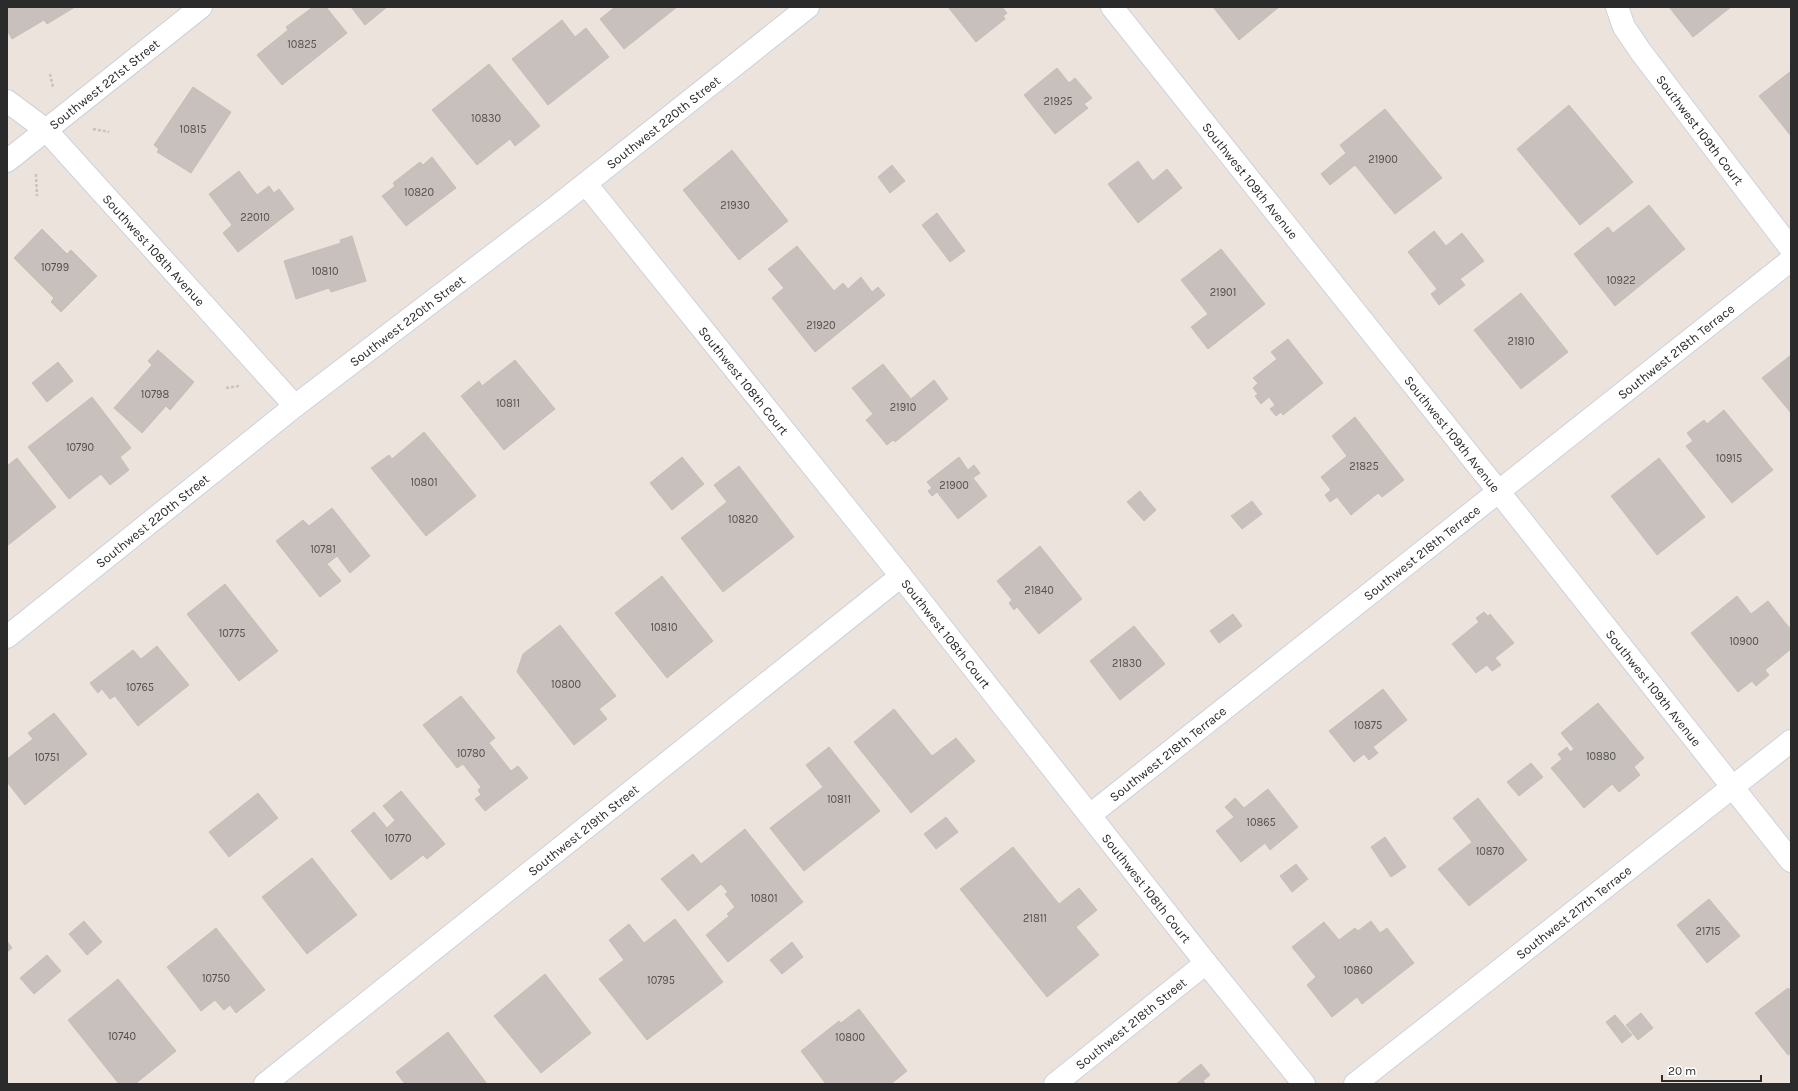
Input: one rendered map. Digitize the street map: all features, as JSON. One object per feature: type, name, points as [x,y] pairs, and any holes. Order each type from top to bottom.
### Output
[{"type":"street","name":"Southwest 221st Street","points":[[7,161],[201,7]]},
{"type":"street","name":"Southwest 220th Street","points":[[7,637],[295,406],[586,184],[808,7]]},
{"type":"street","name":"Southwest 109th Avenue","points":[[1112,7],[1791,861]]},
{"type":"street","name":"Southwest 109th Court","points":[[1617,7],[1624,27],[1641,52],[1791,249]]},
{"type":"street","name":"Southwest 108th Avenue","points":[[7,102],[46,130],[295,406]]},
{"type":"street","name":"Southwest 108th Court","points":[[586,184],[901,576],[1206,963],[1304,1084]]},
{"type":"street","name":"Southwest 218th Terrace","points":[[1090,816],[1791,260]]},
{"type":"street","name":"Southwest 219th Street","points":[[265,1084],[901,576]]},
{"type":"street","name":"Southwest 217th Terrace","points":[[1355,1084],[1791,741]]},
{"type":"street","name":"Southwest 218th Street","points":[[1055,1084],[1206,963]]},
{"type":"path","points":[[92,128],[109,132]]},
{"type":"path","points":[[35,171],[37,196]]},
{"type":"building","points":[[7,7],[75,7],[47,24],[44,20],[12,39],[7,30]]},
{"type":"building","points":[[313,7],[326,7],[347,33],[282,85],[257,55],[288,30],[286,27]]},
{"type":"building","points":[[351,7],[387,7],[365,25]]},
{"type":"building","points":[[615,7],[677,7],[624,49],[600,19]]},
{"type":"building","points":[[948,7],[995,7],[997,9],[1002,7],[1007,13],[1003,16],[1005,19],[976,42]]},
{"type":"building","points":[[1213,7],[1279,7],[1239,40]]},
{"type":"building","points":[[1669,7],[1731,7],[1693,37]]},
{"type":"building","points":[[562,20],[575,37],[586,28],[609,57],[548,105],[512,59]]},
{"type":"building","points":[[489,64],[540,126],[515,146],[510,139],[477,165],[432,110]]},
{"type":"building","points":[[1057,68],[1069,83],[1075,78],[1092,98],[1084,104],[1088,108],[1055,134],[1024,95]]},
{"type":"building","points":[[1791,71],[1791,136],[1759,96]]},
{"type":"building","points":[[193,87],[231,112],[191,173],[157,152],[159,149],[154,145]]},
{"type":"building","points":[[1569,105],[1633,182],[1580,225],[1517,149]]},
{"type":"building","points":[[1385,109],[1442,178],[1395,214],[1355,165],[1330,185],[1321,174],[1346,153],[1340,145]]},
{"type":"building","points":[[732,150],[788,221],[739,260],[683,190]]},
{"type":"building","points":[[432,157],[456,188],[406,226],[382,196],[395,186],[393,183],[420,162],[423,165]]},
{"type":"building","points":[[1138,161],[1153,181],[1167,169],[1182,188],[1138,223],[1108,184]]},
{"type":"building","points":[[892,165],[905,181],[890,193],[878,177]]},
{"type":"building","points":[[239,171],[257,195],[269,186],[274,193],[279,189],[294,209],[238,252],[223,233],[232,225],[209,194]]},
{"type":"building","points":[[1649,205],[1685,249],[1615,306],[1574,254],[1608,227],[1613,233]]},
{"type":"building","points":[[937,213],[965,251],[950,262],[922,225]]},
{"type":"building","points":[[42,229],[67,254],[71,250],[97,276],[61,312],[51,302],[54,298],[14,258]]},
{"type":"building","points":[[1434,231],[1446,246],[1462,233],[1484,261],[1460,279],[1465,285],[1439,305],[1431,294],[1437,289],[1408,252]]},
{"type":"building","points":[[352,236],[366,281],[331,292],[329,288],[296,299],[284,261],[341,243],[340,240]]},
{"type":"building","points":[[797,246],[834,291],[843,283],[848,289],[861,277],[872,292],[878,287],[885,295],[815,352],[772,298],[784,288],[768,269]]},
{"type":"building","points":[[1221,249],[1265,304],[1208,349],[1191,327],[1208,314],[1181,280]]},
{"type":"building","points":[[1521,293],[1568,352],[1521,389],[1474,330]]},
{"type":"building","points":[[1288,339],[1323,383],[1283,415],[1281,412],[1276,416],[1270,409],[1275,405],[1269,397],[1261,404],[1255,396],[1258,394],[1253,388],[1258,383],[1253,378],[1277,359],[1271,352]]},
{"type":"building","points":[[158,350],[194,382],[170,410],[166,406],[142,433],[114,408],[152,365],[148,361]]},
{"type":"building","points":[[1791,355],[1791,413],[1762,378]]},
{"type":"building","points":[[515,360],[555,409],[504,450],[461,396],[479,381],[482,386]]},
{"type":"building","points":[[58,362],[73,381],[47,402],[32,383]]},
{"type":"building","points":[[883,364],[911,399],[934,380],[948,399],[895,442],[893,440],[887,445],[866,420],[873,414],[852,388]]},
{"type":"building","points":[[92,397],[131,448],[120,457],[129,470],[110,485],[101,474],[69,499],[28,447]]},
{"type":"building","points":[[1724,410],[1773,470],[1732,503],[1686,446],[1693,441],[1687,433],[1704,420],[1707,424]]},
{"type":"building","points":[[1355,417],[1404,480],[1382,497],[1378,493],[1351,515],[1337,497],[1330,502],[1325,495],[1331,490],[1321,477],[1347,456],[1332,436]]},
{"type":"building","points":[[424,432],[476,496],[426,536],[371,468],[389,455],[392,459]]},
{"type":"building","points":[[682,457],[704,484],[672,510],[650,483]]},
{"type":"building","points":[[959,457],[968,470],[974,465],[980,473],[973,478],[987,496],[958,519],[937,492],[932,496],[928,491],[932,488],[927,482]]},
{"type":"building","points":[[17,458],[56,507],[7,546],[7,466]]},
{"type":"building","points":[[1659,458],[1705,517],[1657,555],[1611,496]]},
{"type":"building","points":[[739,466],[794,537],[723,592],[681,538],[727,502],[714,485]]},
{"type":"building","points":[[1140,491],[1156,510],[1144,521],[1127,502]]},
{"type":"building","points":[[1252,501],[1262,514],[1242,529],[1231,516]]},
{"type":"building","points":[[332,508],[370,556],[350,573],[337,556],[327,564],[341,581],[320,597],[276,541],[303,520],[309,526]]},
{"type":"building","points":[[1040,546],[1082,599],[1039,634],[1017,607],[1014,610],[1009,603],[1012,600],[997,581]]},
{"type":"building","points":[[662,576],[713,641],[667,678],[615,613]]},
{"type":"building","points":[[225,584],[278,651],[239,681],[187,614]]},
{"type":"building","points":[[1737,596],[1751,614],[1768,601],[1791,630],[1791,649],[1765,670],[1769,675],[1756,686],[1752,681],[1738,692],[1691,633]]},
{"type":"building","points":[[1484,612],[1488,616],[1490,614],[1514,643],[1495,658],[1501,665],[1492,671],[1487,665],[1476,673],[1452,644],[1479,622],[1476,618]]},
{"type":"building","points":[[1233,614],[1242,626],[1219,643],[1210,631]]},
{"type":"building","points":[[560,625],[616,696],[599,709],[607,719],[574,745],[517,672],[523,654]]},
{"type":"building","points":[[1134,626],[1165,664],[1120,700],[1090,661]]},
{"type":"building","points":[[157,646],[189,685],[138,726],[115,696],[110,699],[102,689],[98,693],[90,683],[133,650],[141,659]]},
{"type":"building","points":[[1383,689],[1407,720],[1373,747],[1378,753],[1369,760],[1364,754],[1354,762],[1329,731]]},
{"type":"building","points":[[461,696],[495,738],[489,743],[511,771],[518,766],[528,778],[485,811],[475,799],[481,795],[478,790],[481,787],[463,764],[457,768],[423,725]]},
{"type":"building","points":[[1598,703],[1644,758],[1634,767],[1640,775],[1619,792],[1612,784],[1584,808],[1551,768],[1562,759],[1558,754],[1567,747],[1570,752],[1574,749],[1561,733]]},
{"type":"building","points":[[894,709],[932,756],[956,738],[975,761],[911,813],[854,742]]},
{"type":"building","points":[[54,713],[87,754],[25,805],[7,782],[7,759],[33,739],[28,733]]},
{"type":"building","points":[[829,747],[880,811],[804,871],[770,828],[823,787],[806,765]]},
{"type":"building","points":[[1531,763],[1543,777],[1519,796],[1507,782]]},
{"type":"building","points":[[1268,789],[1298,827],[1270,850],[1265,843],[1241,862],[1216,831],[1234,817],[1225,807],[1235,798],[1244,808]]},
{"type":"building","points":[[401,791],[445,844],[427,859],[423,855],[391,880],[351,831],[374,812],[387,828],[395,820],[383,806]]},
{"type":"building","points":[[258,793],[278,818],[229,857],[209,832]]},
{"type":"building","points":[[1478,798],[1527,860],[1469,906],[1438,869],[1472,842],[1453,818]]},
{"type":"building","points":[[946,817],[958,832],[936,849],[924,834]]},
{"type":"building","points":[[745,829],[803,902],[728,962],[706,935],[729,916],[727,914],[735,907],[725,894],[728,892],[721,884],[688,911],[661,879],[693,854],[701,864]]},
{"type":"building","points":[[1385,837],[1406,867],[1391,877],[1371,847]]},
{"type":"building","points":[[1013,847],[1059,904],[1079,888],[1097,910],[1076,927],[1099,955],[1047,997],[960,889]]},
{"type":"building","points":[[312,858],[357,915],[307,954],[262,897]]},
{"type":"building","points":[[1296,864],[1308,879],[1292,892],[1280,876]]},
{"type":"building","points":[[1709,899],[1740,936],[1707,963],[1677,925]]},
{"type":"building","points":[[675,919],[723,982],[647,1040],[599,979],[624,960],[609,940],[629,924],[644,943]]},
{"type":"building","points":[[84,921],[102,942],[87,955],[69,934]]},
{"type":"building","points":[[1371,921],[1380,933],[1387,928],[1414,963],[1362,1004],[1357,997],[1332,1017],[1307,985],[1316,977],[1292,947],[1324,922],[1339,940],[1355,928],[1358,931]]},
{"type":"building","points":[[216,928],[265,990],[236,1013],[230,1005],[224,1010],[215,1000],[201,1011],[167,967]]},
{"type":"building","points":[[7,941],[12,948],[7,952]]},
{"type":"building","points":[[792,942],[803,957],[782,974],[770,960]]},
{"type":"building","points":[[47,955],[61,971],[34,994],[20,978]]},
{"type":"building","points":[[545,974],[591,1033],[541,1073],[494,1016]]},
{"type":"building","points":[[118,979],[176,1051],[135,1084],[119,1084],[68,1020]]},
{"type":"building","points":[[1788,988],[1791,991],[1791,1053],[1788,1055],[1755,1013]]},
{"type":"building","points":[[859,1009],[907,1071],[892,1084],[826,1084],[801,1051],[839,1021],[841,1023]]},
{"type":"building","points":[[1641,1013],[1653,1028],[1638,1040],[1626,1025]]},
{"type":"building","points":[[1615,1015],[1632,1035],[1622,1043],[1606,1022]]},
{"type":"building","points":[[448,1032],[487,1084],[405,1084],[396,1072]]},
{"type":"building","points":[[1201,1064],[1210,1075],[1203,1081],[1206,1084],[1176,1084]]}]
